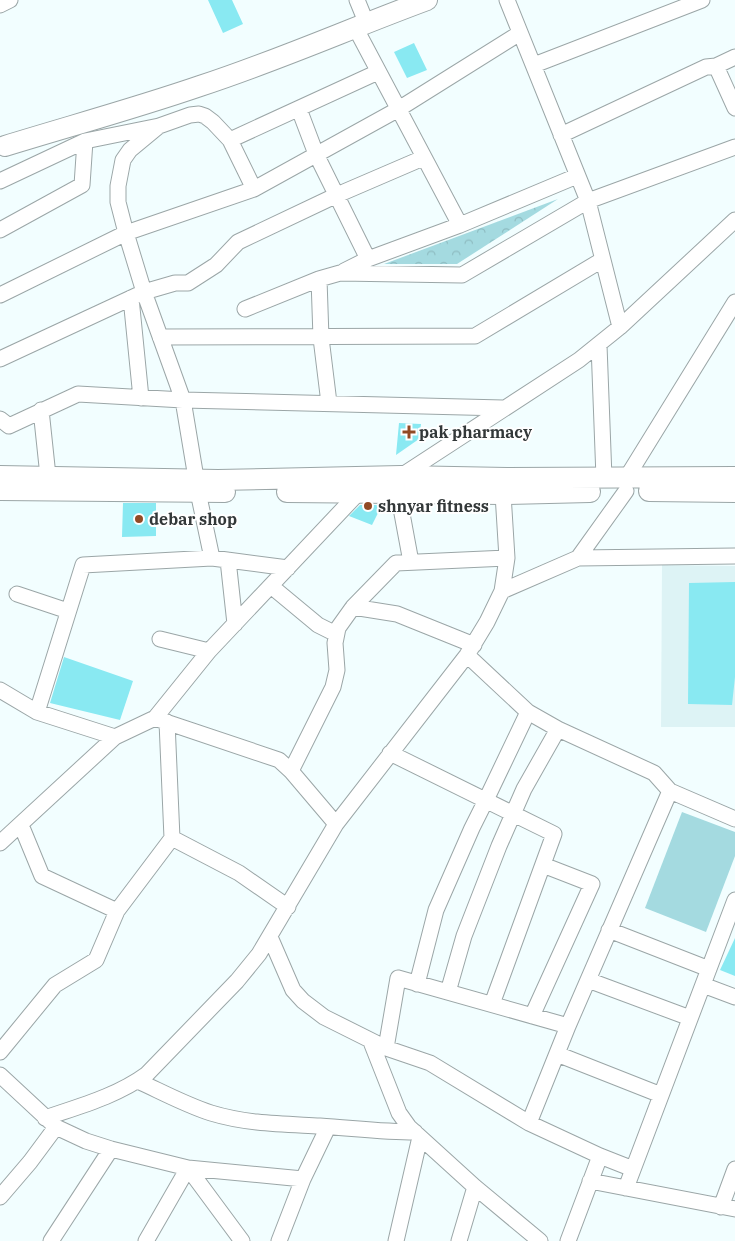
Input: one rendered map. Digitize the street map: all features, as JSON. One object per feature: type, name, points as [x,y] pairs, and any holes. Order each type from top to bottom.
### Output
[{"type":"main road","points":[[2,141],[200,86],[427,0]]},
{"type":"main road","points":[[0,476],[48,476],[197,485]]},
{"type":"main road","points":[[400,484],[503,494],[735,477]]},
{"type":"main road","points":[[0,490],[197,485],[365,485],[604,478],[626,484],[735,492]]},
{"type":"street","points":[[0,5],[10,0]]},
{"type":"street","points":[[356,0],[361,24],[378,72],[460,225]]},
{"type":"street","points":[[507,0],[588,201],[620,327]]},
{"type":"street","points":[[534,65],[702,0]]},
{"type":"street","points":[[0,294],[126,234],[254,189],[397,110],[520,33]]},
{"type":"street","points":[[561,135],[706,67],[716,66],[735,57]]},
{"type":"street","points":[[716,66],[735,108]]},
{"type":"street","points":[[230,140],[378,72]]},
{"type":"street","points":[[299,109],[316,154],[368,259]]},
{"type":"street","points":[[0,181],[85,141],[159,126],[190,115],[199,114],[206,116],[230,140],[254,189]]},
{"type":"street","points":[[141,398],[137,295],[118,202],[118,186],[123,160],[130,150],[159,126]]},
{"type":"street","points":[[0,230],[82,186],[85,141]]},
{"type":"street","points":[[340,273],[462,275],[588,201],[735,147]]},
{"type":"street","points":[[0,359],[137,295],[175,283],[188,283],[216,265],[238,242],[337,195],[423,158]]},
{"type":"street","points":[[245,309],[319,279],[340,273],[368,259],[460,225],[577,176]]},
{"type":"street","points":[[410,562],[400,484],[503,408],[579,360],[599,345],[735,220]]},
{"type":"street","points":[[160,337],[321,338],[475,336],[602,260]]},
{"type":"street","points":[[319,279],[321,338],[329,403]]},
{"type":"street","points":[[137,295],[160,337],[183,400],[197,485],[212,558]]},
{"type":"street","points":[[578,558],[626,484],[735,302]]},
{"type":"street","points":[[599,345],[604,478]]},
{"type":"street","points":[[0,419],[9,426],[78,394],[183,400],[503,408]]},
{"type":"street","points":[[41,410],[48,476]]},
{"type":"street","points":[[0,843],[21,826],[115,737],[161,720],[209,651],[365,485]]},
{"type":"street","points":[[0,1197],[30,1162],[51,1122],[138,1081],[155,1066],[244,974],[260,954],[336,824],[471,650],[487,622],[502,591],[507,558],[503,494]]},
{"type":"street","points":[[502,591],[578,558],[735,556]]},
{"type":"street","points":[[37,712],[83,565],[212,558],[288,568]]},
{"type":"street","points":[[291,772],[333,687],[337,670],[336,634],[341,622],[396,563],[507,558]]},
{"type":"street","points":[[228,560],[235,624]]},
{"type":"street","points":[[271,586],[318,625],[336,634]]},
{"type":"street","points":[[18,594],[68,611]]},
{"type":"street","points":[[353,607],[397,614],[471,650],[528,712],[558,729],[654,773],[670,791],[735,819]]},
{"type":"street","points":[[160,639],[209,651]]},
{"type":"street","points":[[3,698],[37,712],[115,737]]},
{"type":"street","points":[[417,984],[436,910],[472,828],[528,712]]},
{"type":"street","points":[[161,720],[279,760],[336,824]]},
{"type":"street","points":[[0,1052],[54,985],[96,960],[117,911],[172,838],[161,720]]},
{"type":"street","points":[[448,992],[464,936],[499,846],[524,789],[558,729]]},
{"type":"street","points":[[390,753],[554,834],[492,1004]]},
{"type":"street","points":[[529,1123],[568,1026],[670,791]]},
{"type":"street","points":[[21,826],[42,876],[117,911]]},
{"type":"street","points":[[172,838],[240,873],[288,907]]},
{"type":"street","points":[[532,1016],[592,884],[543,866]]},
{"type":"street","points":[[626,1188],[702,985],[734,906]]},
{"type":"street","points":[[610,930],[709,969]]},
{"type":"street","points":[[270,937],[293,990],[303,1001],[324,1017],[371,1042],[430,1063],[529,1123],[633,1169]]},
{"type":"street","points":[[386,1048],[398,978],[568,1026]]},
{"type":"street","points":[[588,980],[690,1018]]},
{"type":"street","points":[[702,985],[735,997]]},
{"type":"street","points":[[371,1042],[399,1113],[418,1135],[475,1187],[540,1241]]},
{"type":"street","points":[[557,1054],[661,1095]]},
{"type":"street","points":[[0,1075],[51,1122],[86,1141],[111,1150],[188,1168],[303,1179]]},
{"type":"street","points":[[138,1081],[184,1103],[220,1115],[262,1124],[328,1127],[418,1135]]},
{"type":"street","points":[[279,1241],[303,1179],[328,1127]]},
{"type":"street","points":[[396,1241],[418,1135]]},
{"type":"street","points":[[51,1241],[111,1150]]},
{"type":"street","points":[[568,1241],[600,1156]]},
{"type":"street","points":[[146,1241],[188,1168]]},
{"type":"street","points":[[188,1168],[242,1241]]},
{"type":"street","points":[[590,1181],[728,1208],[735,1169]]},
{"type":"street","points":[[459,1241],[475,1187]]},
{"type":"shaded area","points":[[662,565],[735,566],[735,727],[661,727]]},
{"type":"green space","points":[[558,199],[457,264],[384,264]]},
{"type":"green space","points":[[682,812],[735,832],[735,856],[706,932],[645,908]]},
{"type":"building","points":[[208,0],[232,0],[243,24],[223,33]]},
{"type":"building","points":[[414,43],[427,70],[407,78],[394,52]]},
{"type":"building","name":"pak pharmacy","points":[[399,423],[421,424],[419,439],[396,455]]},
{"type":"building","name":"debar shop","points":[[123,503],[156,503],[156,536],[122,537]]},
{"type":"building","name":"shnyar fitness","points":[[360,505],[382,505],[372,525],[349,516]]},
{"type":"building","points":[[735,582],[735,677],[732,705],[688,704],[689,583]]},
{"type":"building","points":[[64,657],[133,681],[120,720],[50,703]]},
{"type":"building","points":[[735,938],[735,976],[720,970]]},
{"type":"place","name":"pak pharmacy","points":[[409,432]]},
{"type":"place","name":"shnyar fitness","points":[[368,506]]},
{"type":"place","name":"debar shop","points":[[139,519]]}]
